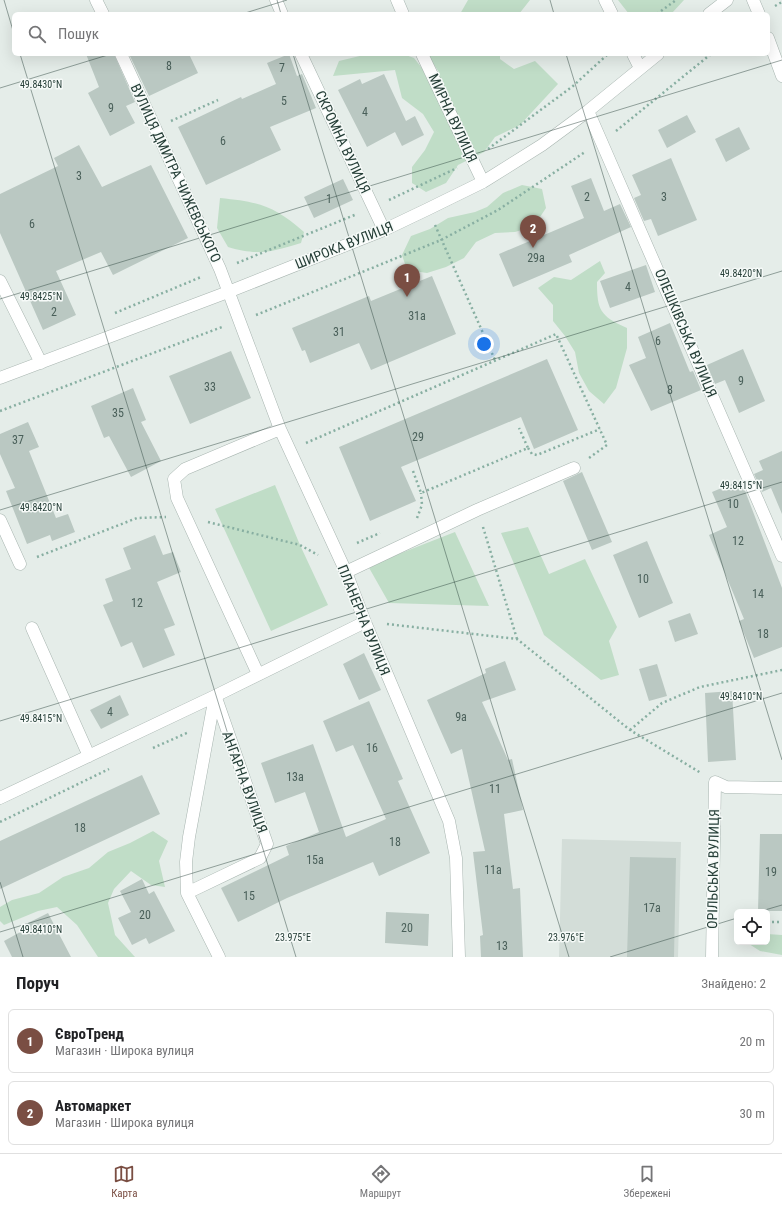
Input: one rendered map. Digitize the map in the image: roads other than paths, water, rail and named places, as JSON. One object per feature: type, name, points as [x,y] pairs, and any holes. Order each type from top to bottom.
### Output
[{"type":"street","points":[[96,0],[102,12]]},
{"type":"street","points":[[276,0],[281,12]]},
{"type":"street","points":[[397,0],[402,12]]},
{"type":"street","points":[[605,0],[611,12]]},
{"type":"street","points":[[712,12],[727,0]]},
{"type":"street","points":[[754,0],[758,12]]},
{"type":"street","points":[[770,43],[782,76]]},
{"type":"street","name":"ВУЛИЦЯ ДМИТРА ЧИЖЕВСЬКОГО","points":[[122,56],[156,128],[228,292]]},
{"type":"street","name":"СКРОМНА ВУЛИЦЯ","points":[[302,56],[384,230]]},
{"type":"street","name":"МИРНА ВУЛИЦЯ","points":[[423,56],[483,182]]},
{"type":"street","points":[[634,56],[640,68]]},
{"type":"street","name":"ШИРОКА ВУЛИЦЯ","points":[[0,378],[228,292],[384,230],[428,210],[483,182],[542,145],[588,111],[655,56]]},
{"type":"street","name":"ОЛЕШКІВСЬКА ВУЛИЦЯ","points":[[588,111],[782,556]]},
{"type":"street","points":[[0,281],[41,363]]},
{"type":"street","name":"ПЛАНЕРНА ВУЛИЦЯ","points":[[228,292],[280,429],[346,572],[365,622],[449,821],[456,858],[459,957]]},
{"type":"street","points":[[258,674],[177,498],[174,479],[185,469],[280,429]]},
{"type":"street","points":[[346,572],[477,510],[574,468]]},
{"type":"street","points":[[0,520],[20,564]]},
{"type":"street","points":[[0,798],[215,696],[365,622]]},
{"type":"street","points":[[32,628],[89,756]]},
{"type":"street","name":"АНГАРНА ВУЛИЦЯ","points":[[215,696],[189,837],[186,862],[188,893],[219,957]]},
{"type":"street","name":"АНГАРНА ВУЛИЦЯ","points":[[188,893],[260,858],[267,844],[215,696]]},
{"type":"street","name":"ОРІЛЬСЬКА ВУЛИЦЯ","points":[[712,957],[715,782],[726,786],[782,788]]},
{"type":"place","name":"Автомаркет","points":[[533,248]]},
{"type":"place","name":"ЄвроТренд","points":[[407,297]]}]
